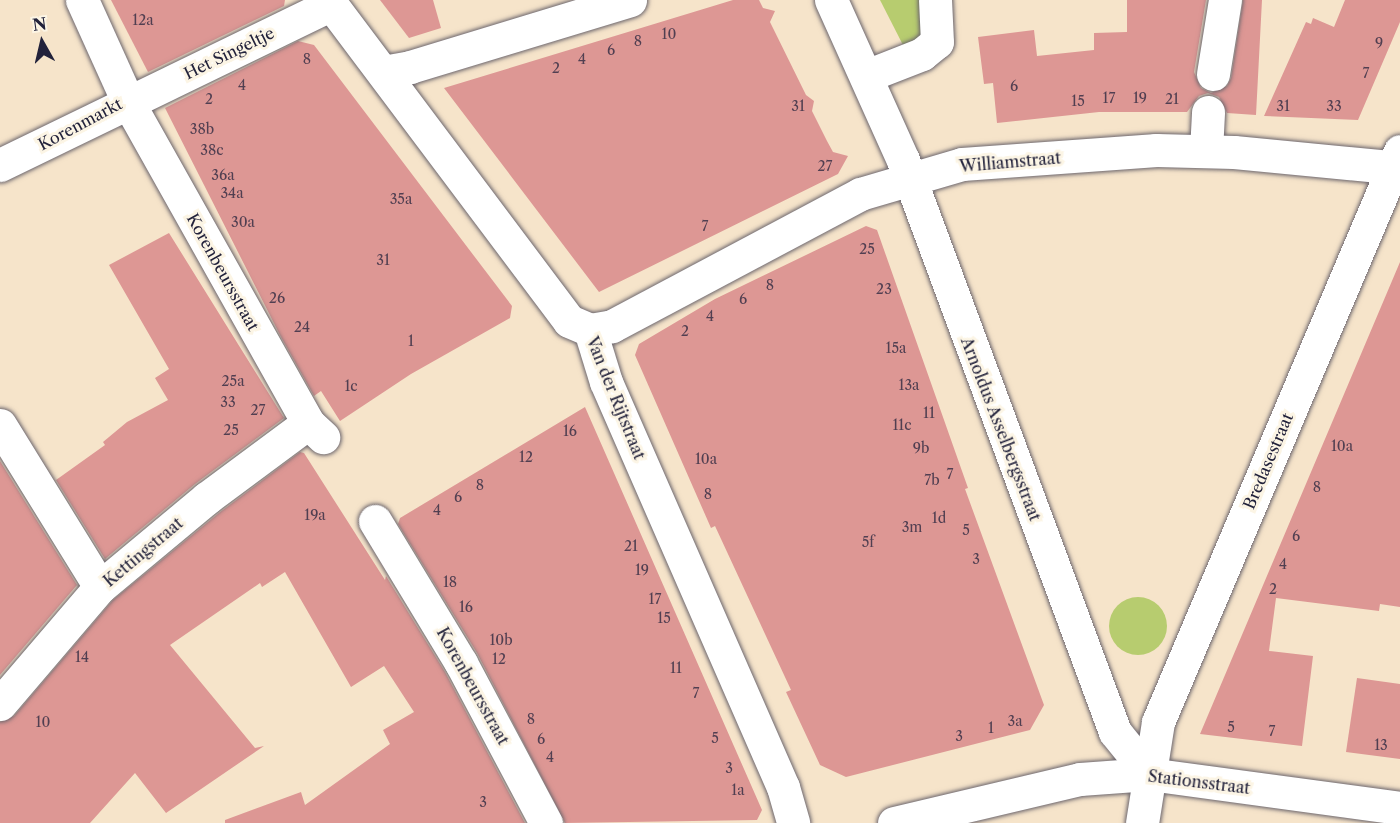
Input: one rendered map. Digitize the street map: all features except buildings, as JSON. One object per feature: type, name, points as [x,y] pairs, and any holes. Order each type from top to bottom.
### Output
[{"type":"street","name":"Korenmarkt","points":[[0,165],[128,102],[82,0]]},
{"type":"street","points":[[383,72],[410,67],[630,0]]},
{"type":"street","name":"Arnoldus Asselbergsstraat","points":[[831,0],[909,178],[1115,732],[1149,774]]},
{"type":"street","points":[[866,76],[922,54],[937,42],[934,0]]},
{"type":"street","points":[[1213,74],[1225,0]]},
{"type":"street","name":"Het Singeltje","points":[[128,102],[329,2]]},
{"type":"street","name":"Van der Rijtstraat","points":[[329,2],[569,321],[590,330],[606,382],[783,788],[793,823]]},
{"type":"street","name":"Korenbeursstraat","points":[[128,102],[316,430]]},
{"type":"street","points":[[1206,151],[1208,112]]},
{"type":"street","name":"Williamstraat","points":[[590,330],[612,326],[860,194],[962,164],[1156,150],[1398,162]]},
{"type":"street","name":"Bredasestraat","points":[[1142,823],[1163,706],[1398,162]]},
{"type":"street","points":[[0,425],[100,587]]},
{"type":"street","name":"Kettingstraat","points":[[0,704],[100,587],[207,498],[316,430]]},
{"type":"street","name":"Korenbeursstraat","points":[[375,521],[461,663],[546,823]]},
{"type":"street","name":"Stationsstraat","points":[[894,823],[1095,777],[1149,774],[1400,808]]},
{"type":"green space","points":[[880,0],[926,0],[928,33],[904,47]]},
{"type":"green space","points":[[1132,597],[1144,597],[1159,605],[1167,620],[1167,632],[1159,647],[1144,655],[1132,655],[1117,647],[1109,632],[1109,620],[1117,605]]}]
